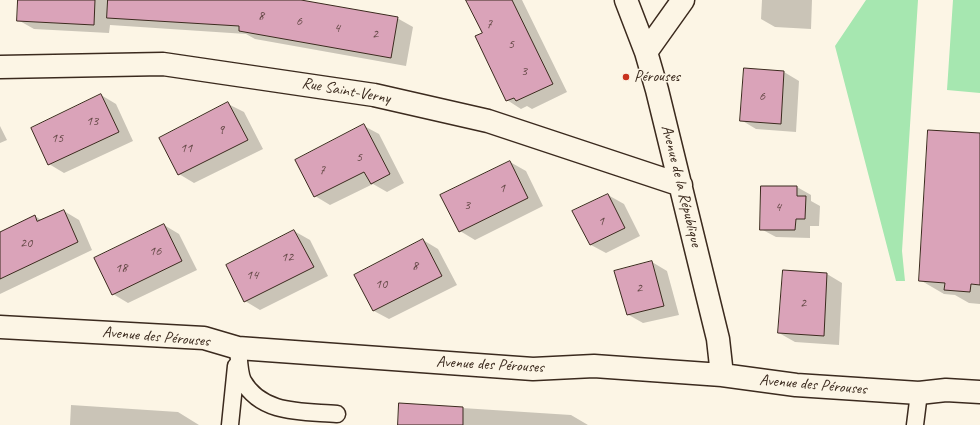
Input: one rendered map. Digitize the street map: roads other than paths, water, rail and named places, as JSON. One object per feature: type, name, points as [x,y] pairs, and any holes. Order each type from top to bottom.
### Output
[{"type":"street","name":"Avenue de la République","points":[[626,0],[646,52],[681,185],[718,339],[722,375]]},
{"type":"street","points":[[646,52],[683,0]]},
{"type":"street","name":"Rue Saint-Verny","points":[[0,67],[163,64],[374,95],[488,121],[681,185]]},
{"type":"street","name":"Avenue des Pérouses","points":[[0,327],[204,338],[238,348],[533,369],[594,366],[722,375],[796,385],[919,393],[946,390],[980,392]]},
{"type":"lane","points":[[238,348],[242,380],[258,400],[284,410],[337,414]]},
{"type":"lane","points":[[230,425],[238,348]]},
{"type":"lane","points":[[915,425],[919,393]]},
{"type":"place","name":"Pérouses","points":[[626,77]]}]
